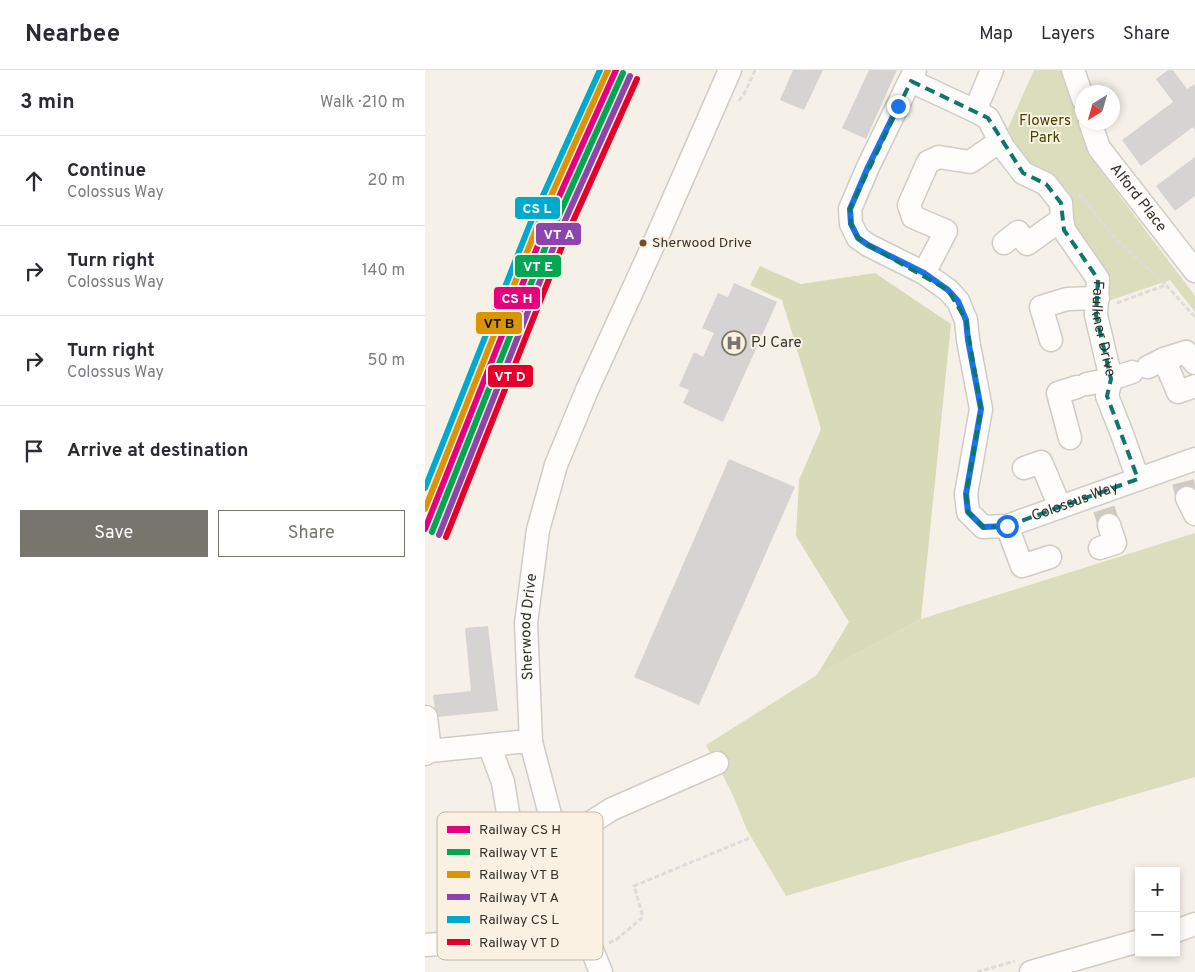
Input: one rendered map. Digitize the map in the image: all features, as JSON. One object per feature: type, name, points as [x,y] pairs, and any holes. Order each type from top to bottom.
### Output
[{"type":"street","name":"Sherwood Drive","points":[[549,812],[531,742],[525,623],[538,530],[556,465],[587,390],[657,239],[730,70]]},
{"type":"street","points":[[975,111],[992,70]]},
{"type":"street","points":[[1073,70],[1078,85]]},
{"type":"street","name":"Faulkner Drive","points":[[913,76],[988,118],[1003,147],[1023,173],[1046,184],[1061,203],[1064,230],[1098,279],[1096,315],[1111,379],[1107,396],[1138,479]]},
{"type":"street","name":"Colossus Way","points":[[913,76],[868,167],[850,209],[851,224],[858,238],[868,245],[924,273],[948,290],[958,301],[966,320],[981,409],[966,494],[968,512],[983,527],[1007,526],[1060,507],[1104,509],[1138,479],[1188,484]]},
{"type":"street","name":"Alford Place","points":[[1093,130],[1099,148],[1195,271]]},
{"type":"street","points":[[924,273],[946,231],[913,217],[909,205],[928,162],[939,157],[970,162],[1000,141]]},
{"type":"street","points":[[1004,243],[1018,232],[1027,244],[1062,219]]},
{"type":"street","points":[[1051,340],[1041,308],[1067,299],[1097,304]]},
{"type":"street","points":[[1070,438],[1058,393],[1111,379],[1186,352],[1195,363]]},
{"type":"street","points":[[1148,366],[1178,392],[1195,386]]},
{"type":"street","points":[[1025,468],[1041,462],[1060,507]]},
{"type":"street","points":[[1100,548],[1115,543],[1104,509]]},
{"type":"street","points":[[1007,526],[1022,566],[1050,557]]},
{"type":"street","points":[[427,717],[427,753],[531,742]]},
{"type":"street","points":[[489,745],[503,782],[508,812]]},
{"type":"street","points":[[603,815],[717,763]]},
{"type":"street","points":[[1180,930],[1195,924]]},
{"type":"street","name":"Sherwood Drive","points":[[601,972],[606,947],[603,943]]},
{"type":"street","points":[[1031,972],[1135,943]]},
{"type":"path","points":[[737,105],[755,70]]},
{"type":"path","points":[[1076,190],[1117,240],[1167,285],[1195,317]]},
{"type":"path","points":[[1097,304],[1167,285]]},
{"type":"path","points":[[606,947],[643,917],[634,886],[752,837]]},
{"type":"highlighted area","points":[[911,81],[988,118],[1023,173],[1046,184],[1061,203],[1064,230],[1098,279],[1096,315],[1111,379],[1107,396],[1138,479],[1007,526],[983,527],[968,512],[966,494],[981,409],[966,320],[948,290],[868,245],[858,238],[851,224],[850,209]]},
{"type":"green space","name":"Flowers Park","points":[[1034,70],[1062,70],[1075,111],[1075,130],[1081,130],[1089,155],[1195,296],[1195,312],[1170,280],[1108,301],[1108,273],[1005,135]]},
{"type":"green space","points":[[760,266],[801,284],[875,273],[951,324],[921,619],[817,675],[849,622],[796,536],[799,480],[821,429],[782,300],[750,285]]},
{"type":"green space","points":[[1195,533],[1195,777],[786,896],[747,830],[735,800],[706,745],[817,675],[921,619]]},
{"type":"building","points":[[793,70],[823,70],[804,110],[780,100]]},
{"type":"building","points":[[869,70],[897,70],[866,139],[842,128]]},
{"type":"building","points":[[1168,70],[1173,70],[1187,89],[1195,84],[1195,130],[1193,127],[1141,166],[1122,140],[1173,102],[1156,79]]},
{"type":"building","points":[[1195,157],[1195,196],[1175,211],[1156,186]]},
{"type":"building","name":"PJ Care","points":[[734,283],[777,302],[723,422],[683,403],[689,390],[679,386],[694,352],[703,357],[714,333],[702,328],[718,293],[728,297]]},
{"type":"building","points":[[729,459],[795,487],[699,705],[634,677]]},
{"type":"building","points":[[488,626],[498,711],[436,717],[433,695],[471,691],[465,628]]},
{"type":"tunnel","points":[[1183,482],[1187,498]]},
{"type":"tunnel","points":[[1104,509],[1109,525]]},
{"type":"transit line","points":[[425,488],[530,224],[600,70]]},
{"type":"transit line","points":[[425,509],[537,227],[608,70]]},
{"type":"transit line","points":[[425,529],[544,230],[616,70]]},
{"type":"transit line","points":[[432,532],[551,233],[623,73]]},
{"type":"transit line","points":[[439,535],[558,236],[630,76]]},
{"type":"transit line","points":[[446,537],[565,239],[637,79]]},
{"type":"place","name":"Sherwood Drive","points":[[643,243]]},
{"type":"place","name":"PJ Care","points":[[734,343]]},
{"type":"route","points":[[898,106],[850,209],[851,224],[858,238],[924,273],[948,290],[958,301],[966,320],[981,409],[966,494],[968,512],[983,527],[1007,526]]}]
